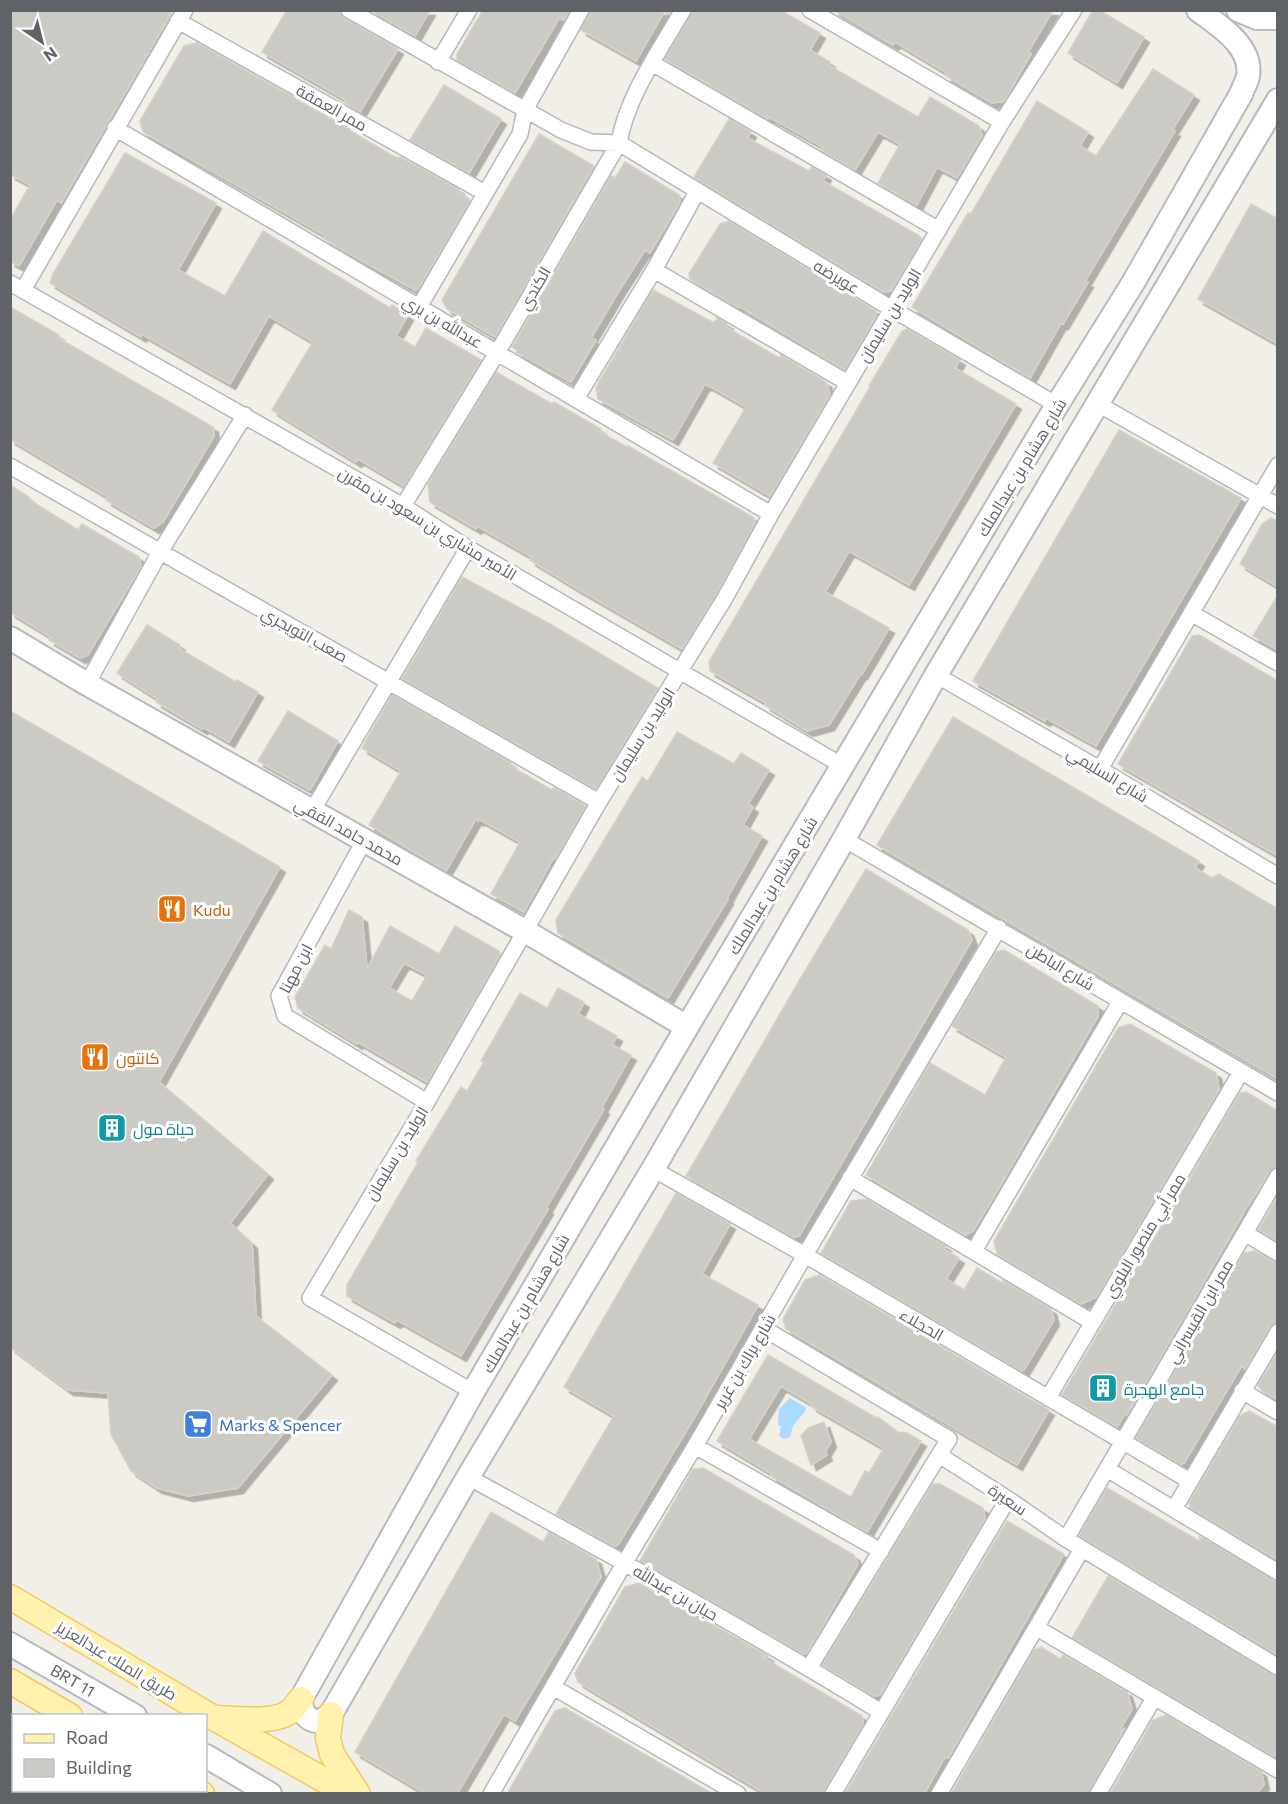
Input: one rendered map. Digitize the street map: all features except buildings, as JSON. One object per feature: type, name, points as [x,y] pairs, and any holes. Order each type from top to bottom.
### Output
[{"type":"main road","name":"طريق الملك عبدالعزيز","points":[[10,1597],[206,1714]]},
{"type":"main road","points":[[10,1681],[67,1714]]},
{"type":"main road","points":[[213,1718],[240,1720],[279,1717],[291,1711],[301,1699]]},
{"type":"main road","name":"طريق الملك عبدالعزيز","points":[[207,1714],[350,1794]]},
{"type":"main road","points":[[331,1714],[328,1738],[332,1754],[358,1794]]},
{"type":"street","points":[[349,10],[561,130],[591,142],[619,143]]},
{"type":"street","points":[[438,62],[469,10]]},
{"type":"street","points":[[419,307],[520,134],[525,110],[581,10]]},
{"type":"street","name":"الكندي","points":[[403,506],[497,353],[619,143],[622,123],[652,63],[683,10]]},
{"type":"street","points":[[810,10],[1002,122]]},
{"type":"street","name":"الوليد بن سليمان","points":[[474,1392],[310,1298],[427,1102],[599,802],[725,598],[771,514],[1002,122],[1074,10]]},
{"type":"street","name":"شارع هشام بن عبدالملك","points":[[301,1699],[474,1392],[687,1027],[1057,405],[1134,283],[1241,94],[1248,74],[1243,50],[1223,28],[1198,10]]},
{"type":"street","points":[[1238,10],[1257,18],[1278,18]]},
{"type":"street","points":[[16,286],[182,16]]},
{"type":"street","name":"ممر العمقة","points":[[182,16],[486,193]]},
{"type":"street","points":[[652,63],[939,230]]},
{"type":"street","name":"شارع هشام بن عبدالملك","points":[[331,1714],[468,1477],[653,1169],[936,675],[1278,100]]},
{"type":"street","name":"عبدالله بن بري","points":[[115,128],[771,514]]},
{"type":"street","name":"عويرضه","points":[[619,143],[892,309],[1057,405]]},
{"type":"street","points":[[576,399],[654,270],[697,192]]},
{"type":"street","points":[[654,270],[848,383]]},
{"type":"street","name":"الأمير مشاري بن سعود بن مقرن","points":[[16,286],[403,506],[468,548],[843,766]]},
{"type":"street","points":[[1098,404],[1278,506]]},
{"type":"street","points":[[87,684],[160,552],[244,415]]},
{"type":"street","points":[[1100,769],[1278,465]]},
{"type":"street","name":"صعب التويجري","points":[[10,466],[599,802]]},
{"type":"street","points":[[312,811],[468,548]]},
{"type":"street","points":[[1191,613],[1278,663]]},
{"type":"street","name":"محمد حامد الفقي","points":[[10,638],[87,684],[365,839],[687,1027]]},
{"type":"street","name":"شارع السليمي","points":[[936,675],[1100,769],[1278,876]]},
{"type":"street","name":"ابن مهنا","points":[[365,839],[279,996],[285,1016],[427,1102]]},
{"type":"street","name":"شارع الباطن","points":[[844,839],[1278,1093]]},
{"type":"street","name":"شارع براك بن غرير","points":[[491,1794],[850,1178],[999,928]]},
{"type":"street","points":[[974,1251],[1120,1002]]},
{"type":"street","name":"ممر أبي منصور البلوي","points":[[1048,1398],[1240,1072]]},
{"type":"street","name":"الحجلاء","points":[[653,1169],[805,1255],[1190,1481]]},
{"type":"street","name":"ممر ابن القيسراني","points":[[1066,1539],[1278,1176]]},
{"type":"street","points":[[850,1178],[1092,1322]]},
{"type":"street","points":[[1245,1233],[1278,1252]]},
{"type":"street","points":[[763,1328],[949,1438],[809,1668]]},
{"type":"street","points":[[1174,1509],[1278,1332]]},
{"type":"street","points":[[1242,1391],[1278,1412]]},
{"type":"street","points":[[695,1446],[881,1551]]},
{"type":"street","name":"سعيرة","points":[[939,1455],[1066,1539],[1278,1667]]},
{"type":"street","points":[[1107,1469],[1278,1572]]},
{"type":"street","name":"حبان بن عبدالله","points":[[468,1477],[625,1562],[881,1712]]},
{"type":"street","points":[[833,1794],[1008,1499]]},
{"type":"street","points":[[939,1794],[1083,1549]]},
{"type":"street","points":[[1037,1628],[1278,1770]]},
{"type":"street","name":"BRT 11","points":[[10,1644],[132,1714]]},
{"type":"street","points":[[553,1687],[738,1794]]},
{"type":"street","points":[[1098,1794],[1154,1698]]},
{"type":"street","points":[[301,1699],[304,1714],[311,1720],[320,1722],[331,1714]]},
{"type":"street","points":[[207,1757],[270,1794]]},
{"type":"water","points":[[790,1398],[806,1410],[793,1426],[790,1437],[784,1439],[779,1436],[781,1426],[778,1425],[779,1409]]},
{"type":"place","name":"Kudu","points":[[172,909]]},
{"type":"place","name":"كانتون","points":[[95,1057]]},
{"type":"place","name":"حياة مول","points":[[112,1128]]},
{"type":"place","name":"جامع الهجرة","points":[[1103,1388]]},
{"type":"place","name":"Marks & Spencer","points":[[198,1424]]}]
